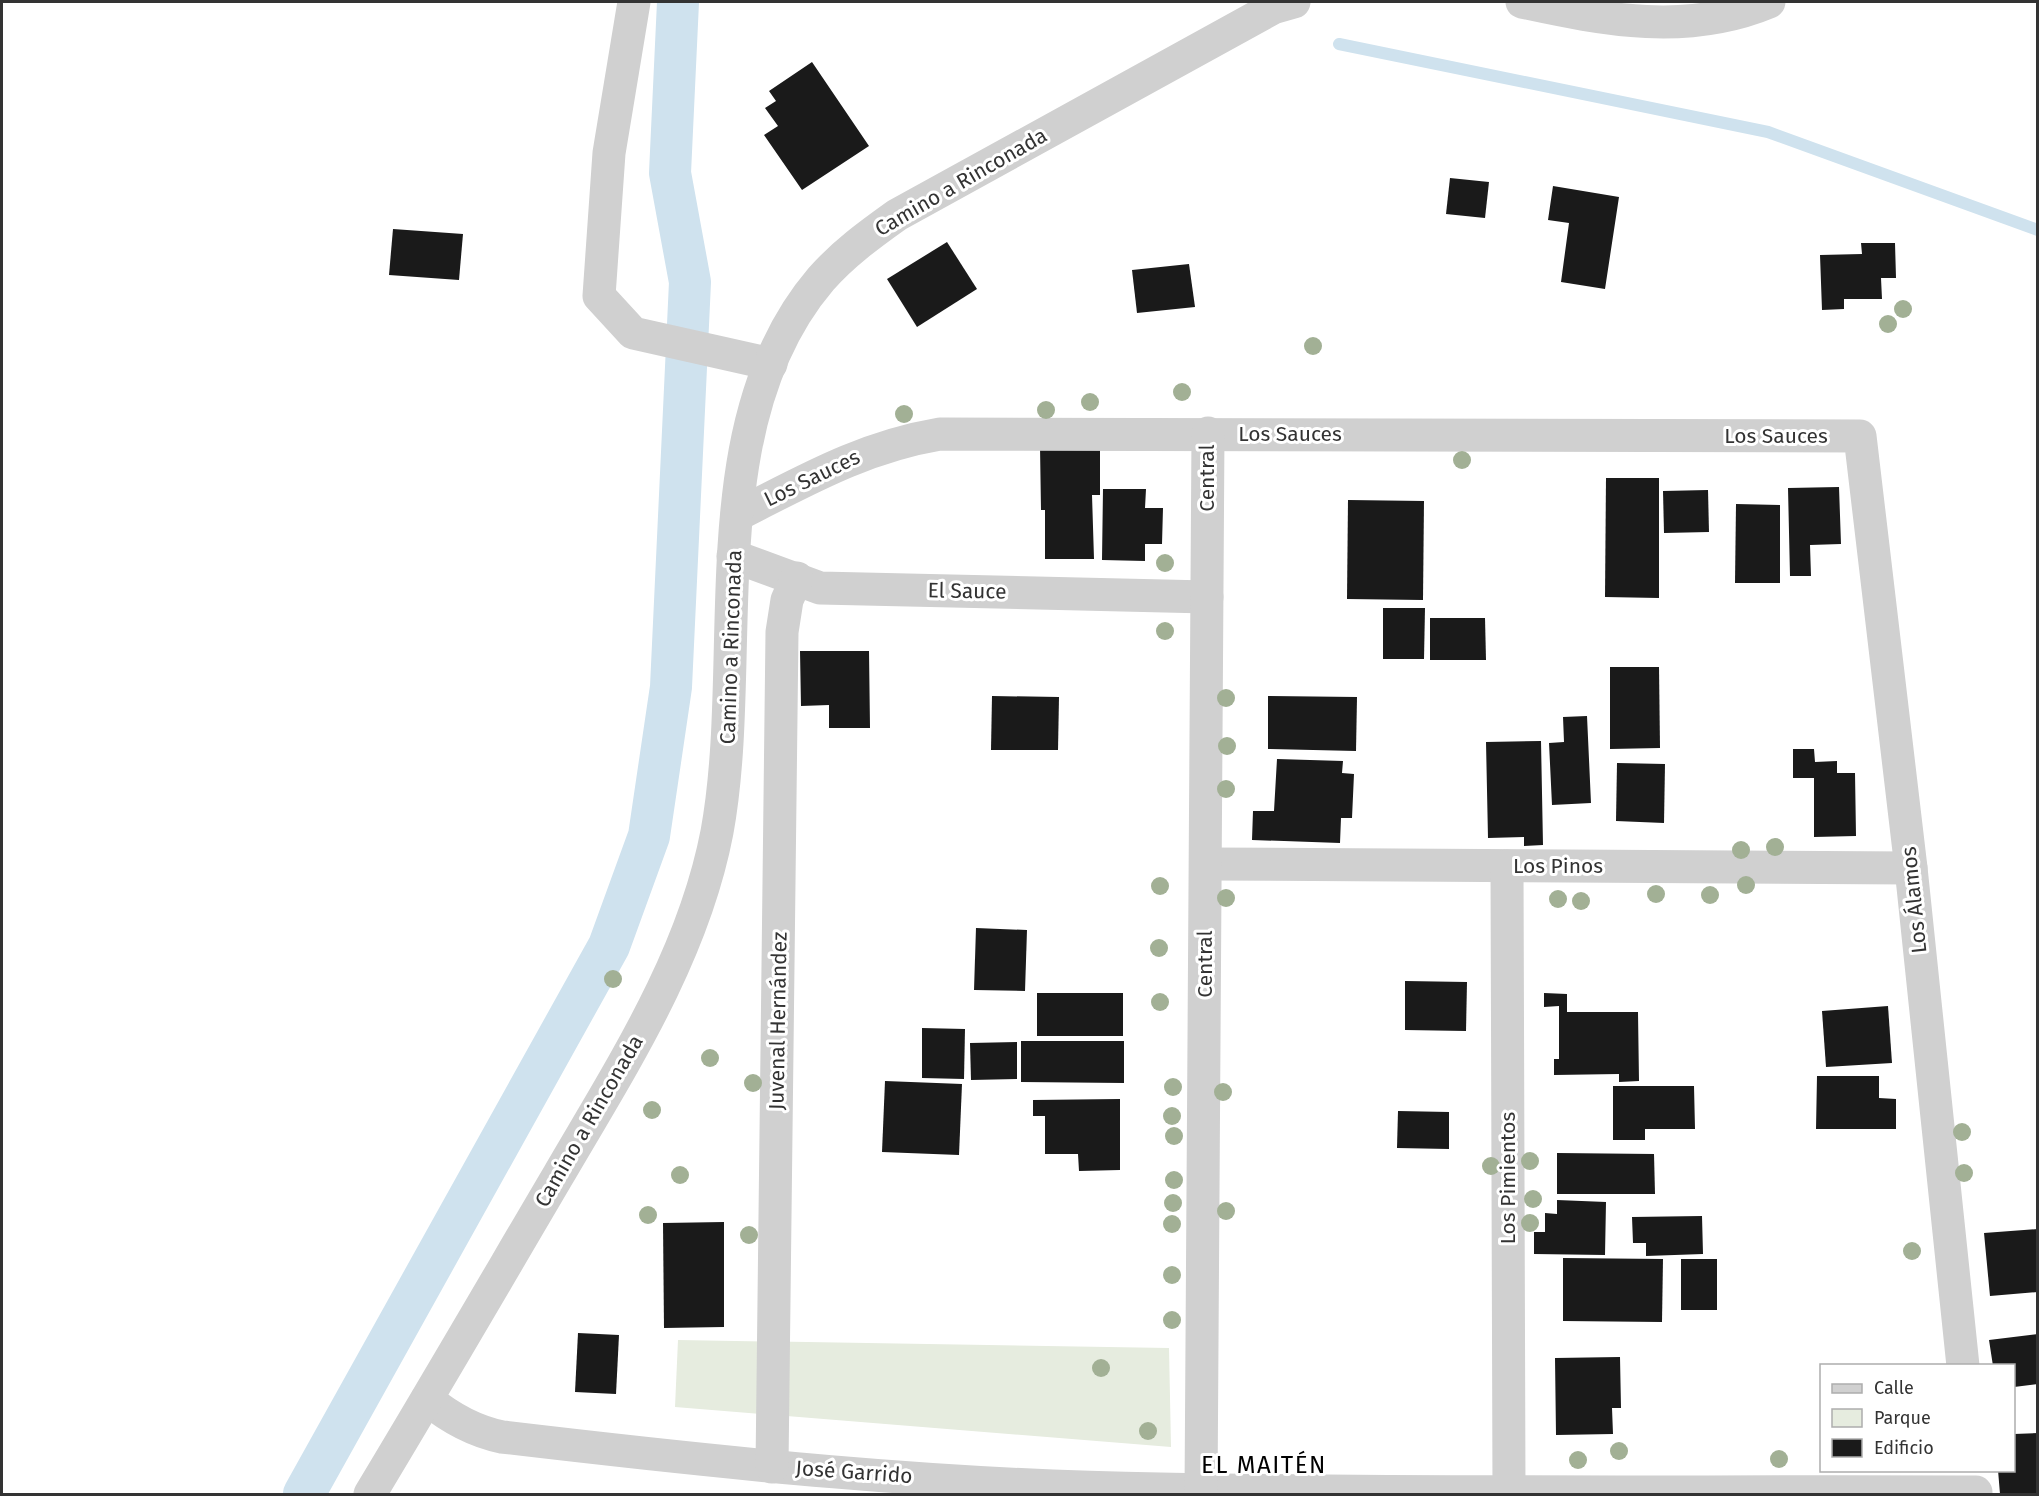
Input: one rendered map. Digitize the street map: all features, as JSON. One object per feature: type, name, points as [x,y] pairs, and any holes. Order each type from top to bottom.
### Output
[{"type":"street","points":[[634,2],[609,153],[599,296],[633,333],[771,364]]},
{"type":"street","name":"Camino a Rinconada","points":[[370,1494],[622,1065],[683,946],[706,878],[725,778],[733,556],[750,434],[771,364],[801,305],[841,257],[897,215],[1273,8],[1294,2]]},
{"type":"street","points":[[1522,2],[1597,18],[1639,23],[1680,22],[1722,16],[1769,2]]},
{"type":"street","name":"Los Sauces","points":[[737,515],[864,452],[903,440],[940,434],[1860,436]]},
{"type":"street","name":"Central","points":[[1201,1492],[1208,434]]},
{"type":"street","name":"Los Álamos","points":[[1860,436],[1911,868],[1963,1364]]},
{"type":"street","name":"El Sauce","points":[[733,556],[820,588],[1207,597]]},
{"type":"street","name":"Juvenal Hernández","points":[[772,1467],[782,632],[787,600],[797,578]]},
{"type":"street","name":"Los Pinos","points":[[1206,864],[1911,868]]},
{"type":"street","name":"Los Pimientos","points":[[1507,866],[1509,1491]]},
{"type":"street","name":"José Garrido","points":[[427,1400],[448,1416],[472,1429],[502,1437],[772,1467],[1042,1484],[1201,1492],[1975,1486]]},
{"type":"green space","points":[[678,1340],[1169,1348],[1171,1447],[675,1407]]},
{"type":"building","points":[[812,62],[869,146],[802,190],[764,135],[778,126],[765,108],[776,101],[769,91]]},
{"type":"building","points":[[1450,178],[1489,182],[1485,218],[1446,214]]},
{"type":"building","points":[[1553,186],[1619,197],[1605,289],[1561,282],[1569,223],[1548,220]]},
{"type":"building","points":[[393,229],[463,234],[459,280],[389,275]]},
{"type":"building","points":[[947,242],[977,289],[917,327],[887,279]]},
{"type":"building","points":[[1861,243],[1895,243],[1896,278],[1881,278],[1882,299],[1844,299],[1844,309],[1822,310],[1820,255],[1862,254]]},
{"type":"building","points":[[1189,264],[1195,307],[1137,313],[1132,270]]},
{"type":"building","points":[[1100,445],[1100,495],[1092,495],[1094,559],[1045,559],[1045,510],[1041,510],[1040,446]]},
{"type":"building","points":[[1606,478],[1659,478],[1659,598],[1605,597]]},
{"type":"building","points":[[1839,487],[1841,544],[1810,545],[1811,576],[1790,576],[1788,488]]},
{"type":"building","points":[[1103,489],[1146,489],[1145,508],[1163,508],[1162,544],[1145,544],[1145,561],[1102,560]]},
{"type":"building","points":[[1708,490],[1709,532],[1664,533],[1663,491]]},
{"type":"building","points":[[1348,500],[1424,501],[1423,600],[1347,599]]},
{"type":"building","points":[[1736,504],[1780,505],[1780,583],[1735,583]]},
{"type":"building","points":[[1383,608],[1425,608],[1424,659],[1383,659]]},
{"type":"building","points":[[1430,618],[1485,618],[1486,660],[1430,660]]},
{"type":"building","points":[[800,651],[869,651],[870,728],[829,728],[829,705],[801,706]]},
{"type":"building","points":[[1610,667],[1659,667],[1660,748],[1610,749]]},
{"type":"building","points":[[992,696],[1059,697],[1058,750],[991,750]]},
{"type":"building","points":[[1268,696],[1357,697],[1356,751],[1268,749]]},
{"type":"building","points":[[1587,716],[1591,803],[1552,805],[1549,743],[1564,742],[1563,717]]},
{"type":"building","points":[[1541,741],[1543,845],[1524,846],[1524,837],[1488,838],[1486,742]]},
{"type":"building","points":[[1793,749],[1814,749],[1815,762],[1837,761],[1837,773],[1855,773],[1856,836],[1814,837],[1814,778],[1793,778]]},
{"type":"building","points":[[1277,759],[1343,761],[1342,773],[1354,774],[1352,818],[1341,818],[1340,843],[1252,840],[1253,811],[1274,811]]},
{"type":"building","points":[[1617,763],[1665,764],[1664,823],[1616,821]]},
{"type":"building","points":[[976,928],[1027,930],[1025,991],[974,990]]},
{"type":"building","points":[[1405,981],[1467,982],[1466,1031],[1405,1030]]},
{"type":"building","points":[[1037,993],[1123,993],[1123,1036],[1037,1036]]},
{"type":"building","points":[[1544,993],[1567,994],[1567,1012],[1638,1012],[1639,1081],[1619,1082],[1619,1074],[1554,1075],[1554,1059],[1559,1059],[1559,1006],[1544,1007]]},
{"type":"building","points":[[1888,1006],[1892,1063],[1826,1067],[1822,1011]]},
{"type":"building","points":[[922,1028],[965,1029],[964,1079],[922,1078]]},
{"type":"building","points":[[1021,1041],[1124,1041],[1124,1083],[1021,1082]]},
{"type":"building","points":[[1017,1042],[1017,1079],[971,1080],[970,1043]]},
{"type":"building","points":[[1817,1076],[1879,1076],[1879,1098],[1896,1099],[1896,1129],[1816,1129]]},
{"type":"building","points":[[885,1081],[962,1084],[959,1155],[882,1152]]},
{"type":"building","points":[[1613,1086],[1694,1086],[1695,1129],[1645,1129],[1645,1140],[1613,1140]]},
{"type":"building","points":[[1120,1099],[1120,1170],[1079,1171],[1078,1154],[1045,1154],[1045,1116],[1033,1116],[1033,1100]]},
{"type":"building","points":[[1398,1111],[1449,1112],[1449,1149],[1397,1148]]},
{"type":"building","points":[[1557,1153],[1654,1154],[1655,1194],[1557,1194]]},
{"type":"building","points":[[1557,1200],[1606,1202],[1605,1255],[1534,1254],[1534,1232],[1545,1232],[1545,1213],[1557,1214]]},
{"type":"building","points":[[1702,1216],[1703,1254],[1646,1256],[1646,1243],[1633,1243],[1632,1217]]},
{"type":"building","points":[[724,1222],[724,1327],[664,1328],[663,1223]]},
{"type":"building","points":[[2038,1229],[2038,1292],[1990,1296],[1984,1233]]},
{"type":"building","points":[[1563,1258],[1663,1259],[1662,1322],[1563,1321]]},
{"type":"building","points":[[1681,1259],[1717,1259],[1717,1310],[1681,1310]]},
{"type":"building","points":[[578,1333],[619,1335],[616,1394],[575,1392]]},
{"type":"building","points":[[2038,1334],[2038,1384],[2015,1387],[2015,1364],[1993,1364],[1989,1340]]},
{"type":"building","points":[[1620,1357],[1621,1408],[1612,1408],[1613,1434],[1556,1435],[1555,1358]]},
{"type":"building","points":[[2038,1433],[2038,1494],[2000,1494],[1998,1472],[2015,1472],[2015,1434]]},
{"type":"waterway","points":[[304,1494],[609,946],[649,836],[671,687],[690,282],[670,173],[678,2]]},
{"type":"waterway","points":[[1339,44],[1768,132],[2038,230]]},
{"type":"district","name":"EL MAITÉN","points":[[1264,1465]]}]
